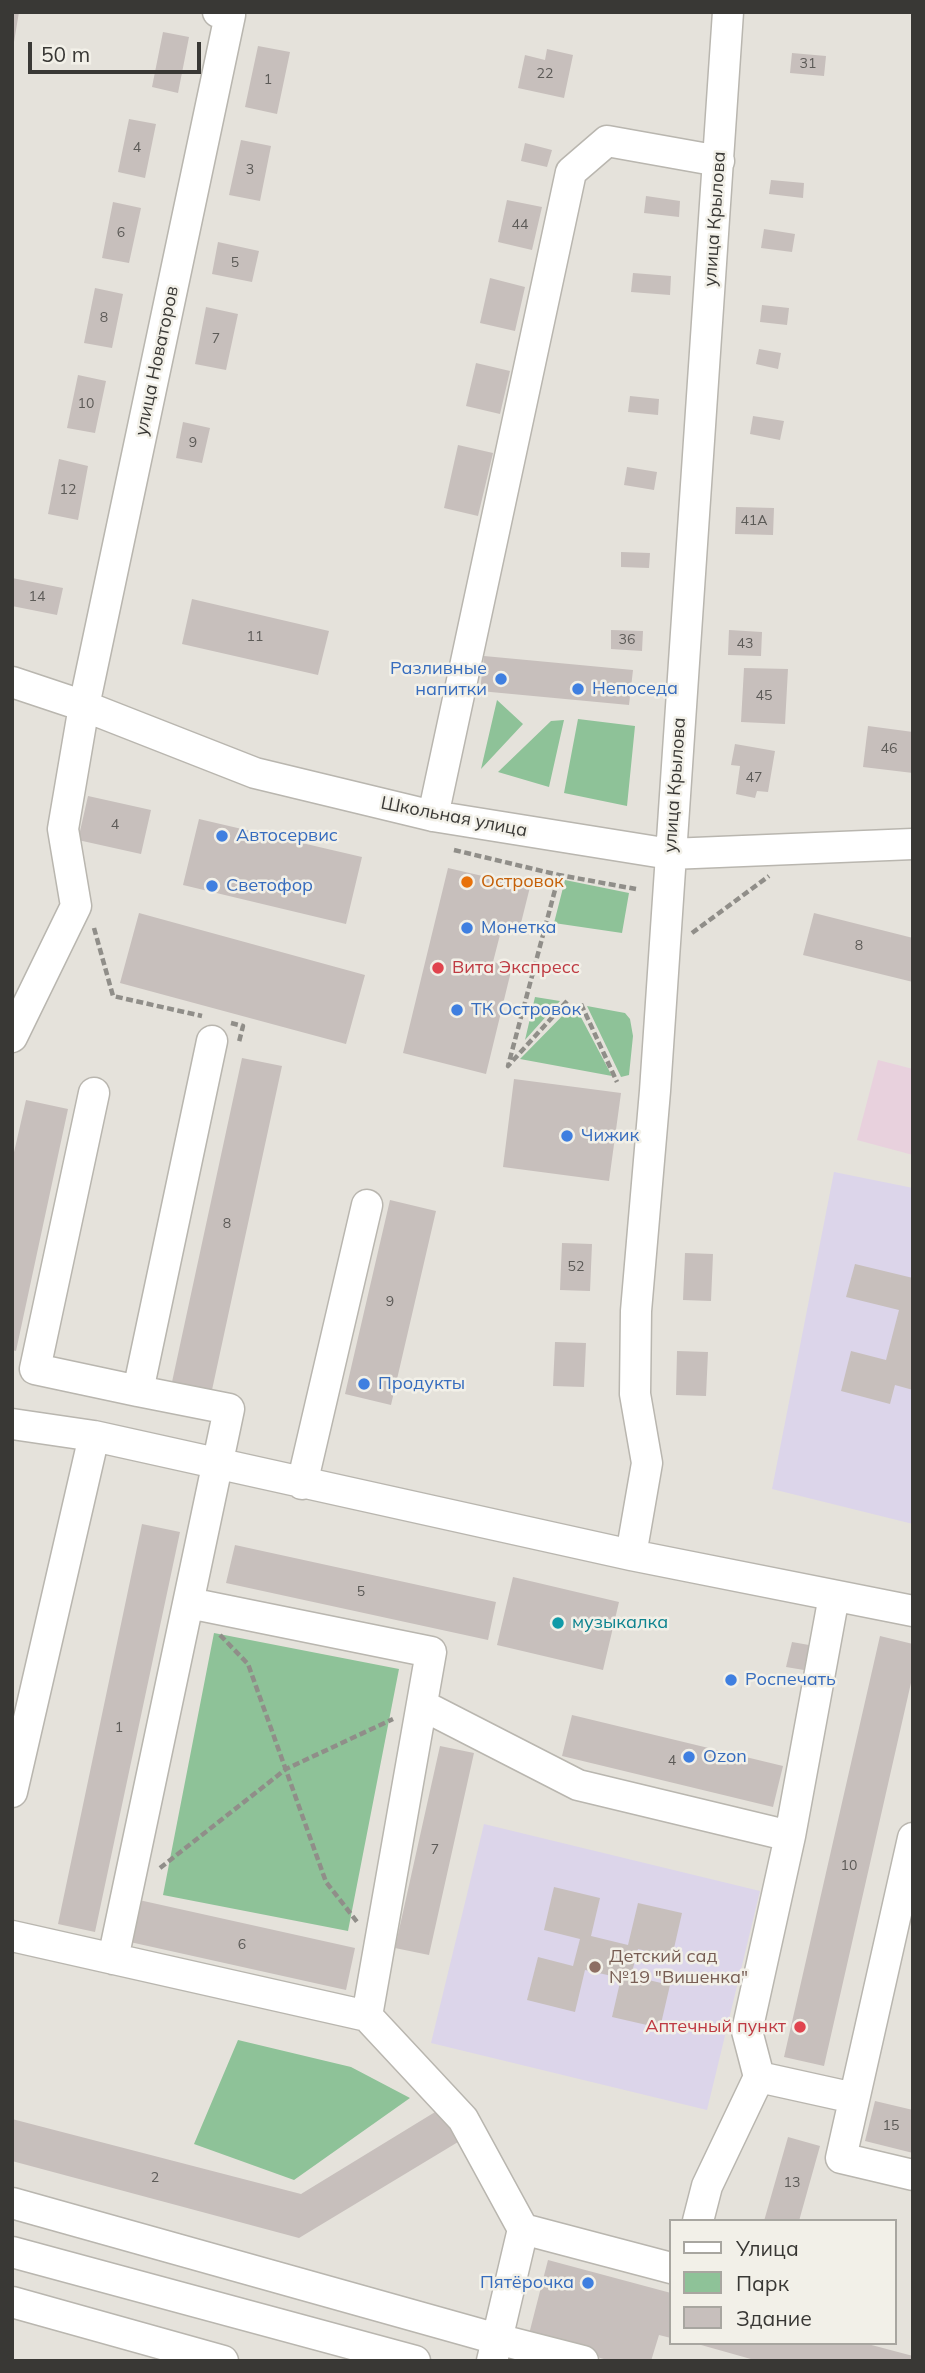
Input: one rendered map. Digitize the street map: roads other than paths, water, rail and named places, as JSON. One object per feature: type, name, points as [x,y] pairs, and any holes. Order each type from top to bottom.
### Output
[{"type":"street","name":"улица Крылова","points":[[631,1555],[646,1463],[635,1394],[635,1311],[655,1091],[729,12]]},
{"type":"street","name":"улица Новаторов","points":[[12,1037],[76,906],[63,829],[84,706],[224,14]]},
{"type":"street","points":[[433,816],[571,172],[607,141],[719,160]]},
{"type":"street","name":"Школьная улица","points":[[12,682],[84,706],[256,773],[433,816],[670,854],[913,844]]},
{"type":"street","points":[[138,1391],[221,1033]]},
{"type":"street","points":[[94,1093],[35,1369],[229,1409],[113,1959]]},
{"type":"street","points":[[302,1484],[367,1205]]},
{"type":"street","points":[[12,1424],[94,1436],[631,1555],[913,1611]]},
{"type":"street","points":[[12,1792],[94,1436]]},
{"type":"street","points":[[699,2219],[707,2186],[759,2077],[747,2031],[790,1836],[834,1596]]},
{"type":"street","points":[[189,1603],[431,1652],[367,2016]]},
{"type":"street","points":[[422,1705],[578,1785],[790,1836]]},
{"type":"street","points":[[913,1838],[841,2158],[913,2175]]},
{"type":"street","points":[[12,1936],[367,2016],[463,2119],[523,2229],[494,2350]]},
{"type":"street","points":[[759,2077],[854,2098]]},
{"type":"street","points":[[12,2203],[494,2350],[583,2361]]},
{"type":"street","points":[[523,2229],[670,2268]]},
{"type":"street","points":[[12,2252],[415,2361]]},
{"type":"street","points":[[12,2302],[223,2361]]},
{"type":"place","name":"Разливные напитки","points":[[501,679]]},
{"type":"place","name":"Непоседа","points":[[578,689]]},
{"type":"place","name":"Автосервис","points":[[222,836]]},
{"type":"place","name":"Островок","points":[[467,882]]},
{"type":"place","name":"Светофор","points":[[212,886]]},
{"type":"place","name":"Монетка","points":[[467,928]]},
{"type":"place","name":"Вита Экспресс","points":[[438,968]]},
{"type":"place","name":"ТК Островок","points":[[457,1010]]},
{"type":"place","name":"Чижик","points":[[567,1136]]},
{"type":"place","name":"Продукты","points":[[364,1384]]},
{"type":"place","name":"музыкалка","points":[[558,1623]]},
{"type":"place","name":"Роспечать","points":[[731,1680]]},
{"type":"place","name":"Ozon","points":[[689,1757]]},
{"type":"place","name":"Детский сад №19 \"Вишенка\"","points":[[595,1967]]},
{"type":"place","name":"Аптечный пункт","points":[[800,2027]]},
{"type":"place","name":"Пятёрочка","points":[[588,2283]]}]
